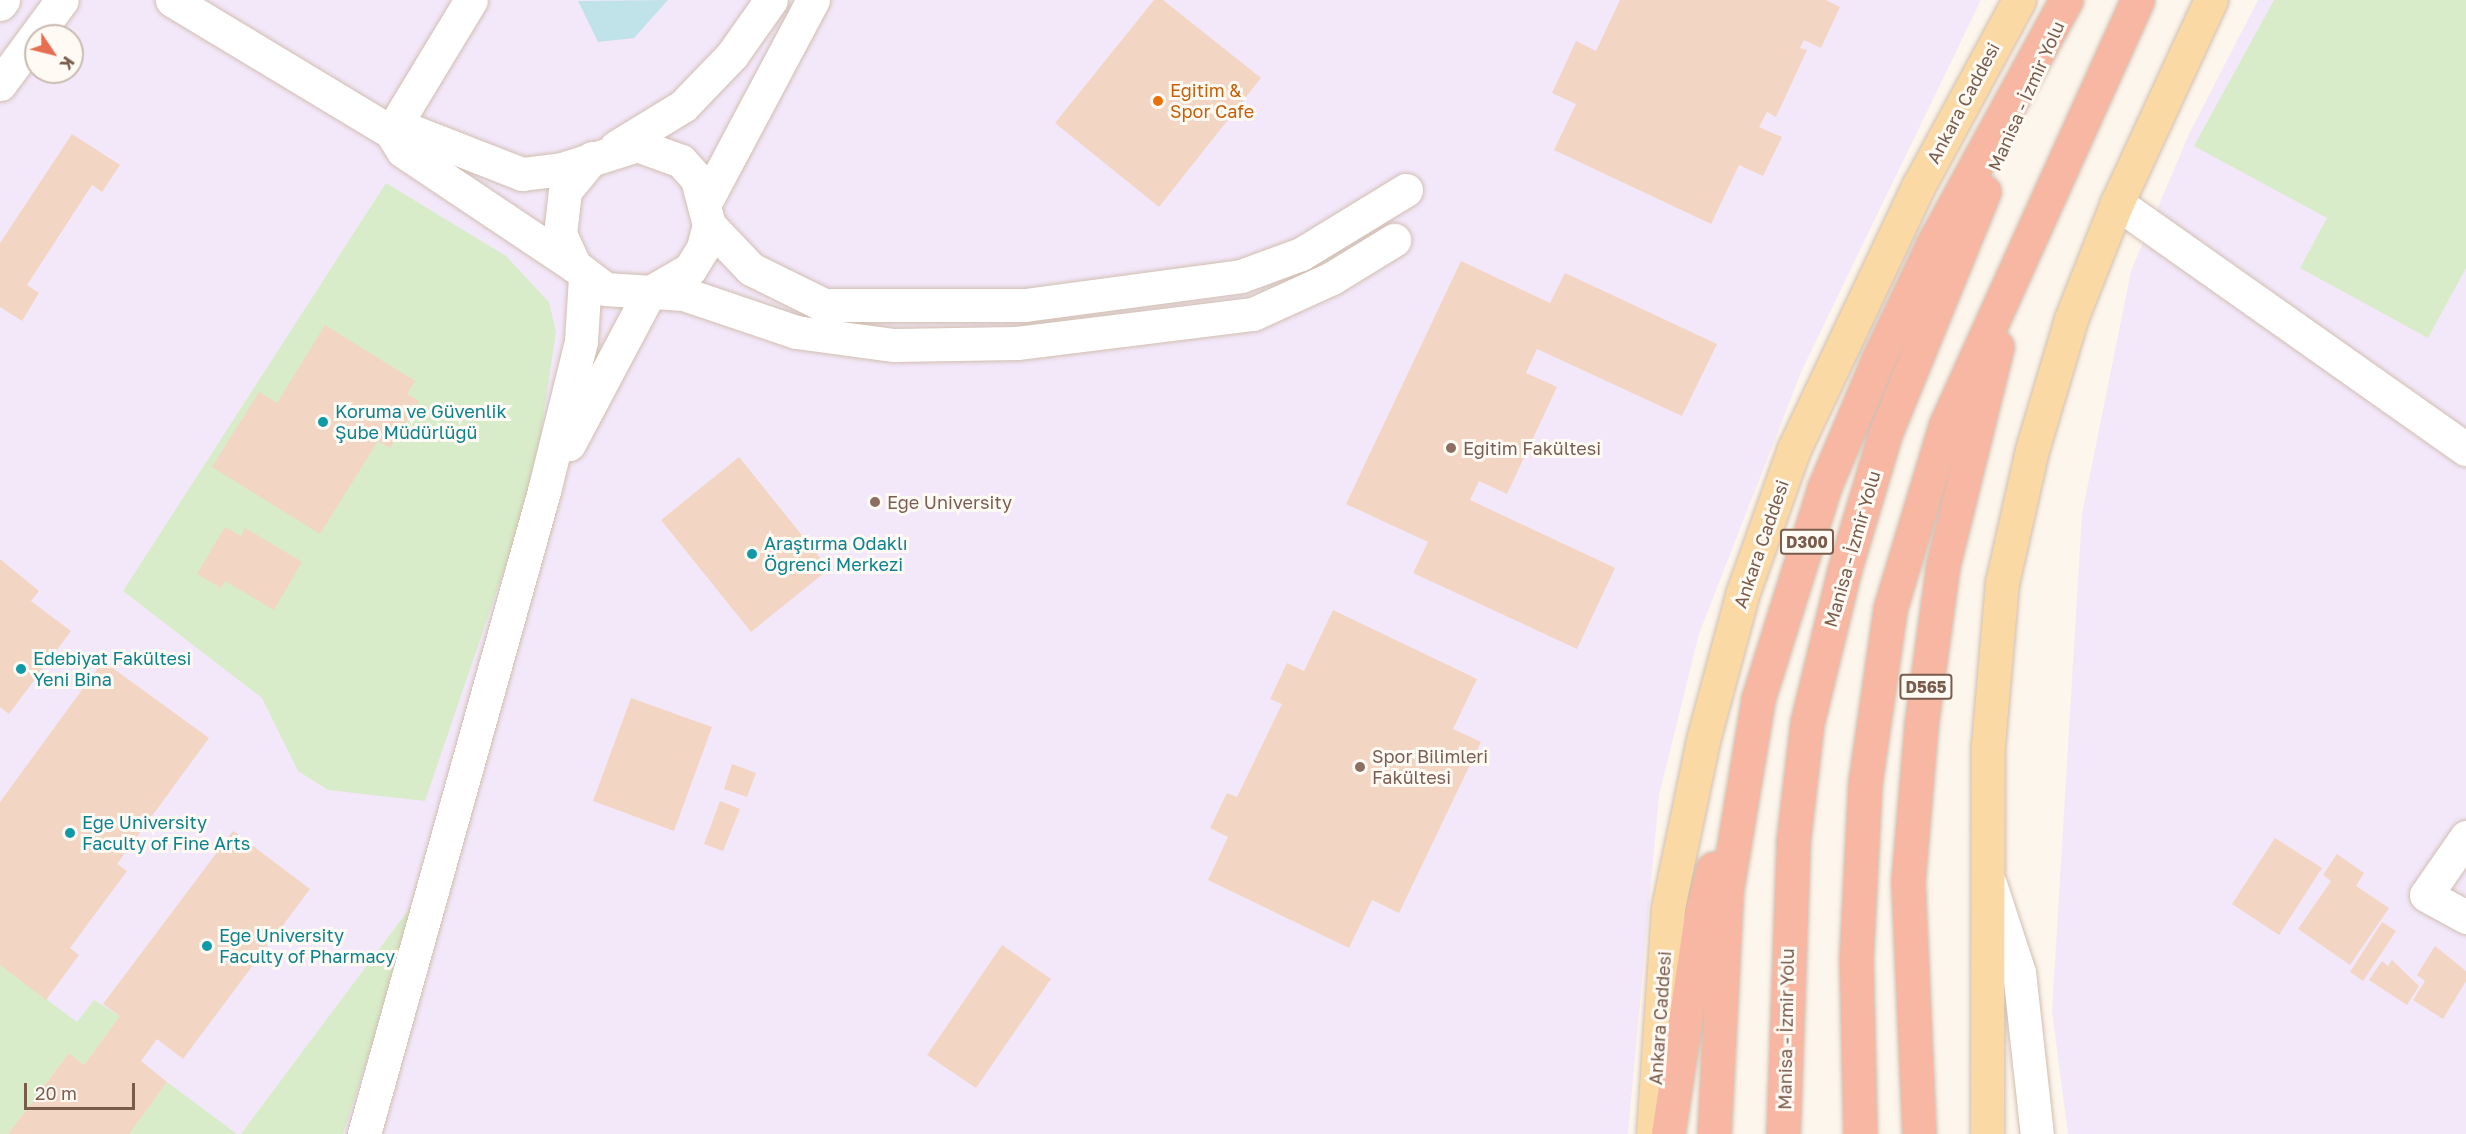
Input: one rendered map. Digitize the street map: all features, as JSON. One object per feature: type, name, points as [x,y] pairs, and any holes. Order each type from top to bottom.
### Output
[{"type":"highway","name":"D300","points":[[1714,1134],[1726,893],[1758,699],[1824,488],[1878,360],[1933,243],[2067,0]]},
{"type":"highway","name":"Manisa - İzmir Yolu","points":[[1783,1134],[1793,842],[1807,723],[1844,571],[1885,434],[1946,277],[2067,0]]},
{"type":"highway","points":[[1860,1134],[1856,958],[1865,783],[1890,609],[1946,424],[2021,249],[2138,0]]},
{"type":"highway","name":"D565","points":[[1919,1134],[1908,881],[1921,725],[1943,565],[2021,249]]},
{"type":"highway","points":[[1668,1134],[1701,915],[1758,699]]},
{"type":"main road","name":"Ankara Caddesi","points":[[1653,1134],[1668,908],[1703,740],[1743,592],[1794,449],[1919,185],[2019,0]]},
{"type":"main road","points":[[1987,1134],[1988,745],[2002,583],[2032,450],[2067,330],[2117,203],[2211,0]]},
{"type":"street","points":[[0,4],[3,0]]},
{"type":"street","points":[[0,84],[62,0]]},
{"type":"street","points":[[172,0],[391,132],[403,151],[605,289],[684,294],[732,306],[796,332],[894,345],[1017,343],[1253,314],[1332,278],[1394,240]]},
{"type":"street","points":[[391,132],[471,0]]},
{"type":"street","points":[[364,1134],[544,491],[581,341],[580,271],[560,234],[560,212],[576,173],[603,153],[683,106],[732,55],[771,0]]},
{"type":"street","points":[[544,491],[649,293],[690,269],[708,213],[813,0]]},
{"type":"street","points":[[391,132],[417,133],[522,174],[562,169],[603,153],[648,147],[681,161],[708,213],[751,269],[824,305],[1025,305],[1241,276],[1301,254],[1406,190]]},
{"type":"street","points":[[2117,203],[2466,449]]},
{"type":"street","points":[[2466,837],[2426,895],[2466,917]]},
{"type":"street","points":[[1988,878],[2019,972],[2037,1134]]},
{"type":"shaded area","name":"Ege University","points":[[0,0],[1981,0],[1802,370],[1699,634],[1659,795],[1628,1134],[0,1134]]},
{"type":"shaded area","points":[[2258,0],[2466,0],[2466,1134],[2068,1134],[2052,1011],[2082,514],[2131,271],[2189,134]]},
{"type":"green space","points":[[2274,0],[2466,0],[2466,268],[2428,338],[2300,268],[2327,218],[2194,146]]},
{"type":"green space","points":[[386,183],[506,256],[549,302],[556,332],[533,485],[425,801],[328,790],[298,771],[262,698],[123,591]]},
{"type":"green space","points":[[421,893],[343,1134],[241,1134]]},
{"type":"green space","points":[[0,965],[77,1022],[94,1000],[120,1016],[84,1065],[69,1053],[8,1134],[0,1134]]},
{"type":"green space","points":[[167,1082],[237,1134],[129,1134]]},
{"type":"water","points":[[668,0],[634,38],[598,42],[578,1]]},
{"type":"building","name":"Eğitim & Spor Cafe","points":[[1154,0],[1163,0],[1261,78],[1159,207],[1055,123]]},
{"type":"building","points":[[1620,0],[1826,0],[1840,7],[1821,48],[1804,40],[1800,48],[1807,50],[1776,117],[1767,112],[1759,127],[1782,137],[1763,176],[1739,165],[1711,224],[1554,150],[1576,104],[1552,93],[1576,41],[1596,51]]},
{"type":"building","points":[[72,134],[120,165],[102,192],[92,185],[27,285],[39,293],[22,321],[0,307],[0,243]]},
{"type":"building","name":"Eğitim Fakültesi","points":[[1461,261],[1550,303],[1565,273],[1717,344],[1682,416],[1537,349],[1526,373],[1557,387],[1507,494],[1479,481],[1470,500],[1615,568],[1577,649],[1413,573],[1428,542],[1346,504]]},
{"type":"building","name":"Koruma ve Güvenlik Şube Müdürlüğü","points":[[325,325],[415,381],[407,394],[419,401],[390,448],[378,441],[320,534],[212,467],[259,392],[277,403]]},
{"type":"building","name":"Araştırma Odaklı Öğrenci Merkezi","points":[[739,457],[829,569],[751,632],[661,520]]},
{"type":"building","points":[[225,527],[241,536],[245,528],[302,562],[274,610],[225,581],[221,588],[197,574]]},
{"type":"building","name":"Edebiyat Fakültesi Yeni Bina","points":[[0,559],[39,591],[31,601],[71,631],[9,714],[0,707]]},
{"type":"building","name":"Spor Bilimleri Fakültesi","points":[[1333,610],[1477,679],[1453,729],[1481,742],[1399,913],[1372,900],[1349,948],[1208,880],[1228,837],[1210,828],[1227,793],[1237,797],[1282,704],[1270,699],[1287,663],[1304,671]]},
{"type":"building","name":"Ege University Faculty of Fine Arts","points":[[103,661],[209,738],[117,864],[127,871],[70,948],[79,955],[46,1000],[0,965],[0,802]]},
{"type":"building","points":[[631,698],[712,727],[674,831],[593,801]]},
{"type":"building","points":[[732,764],[756,773],[747,797],[724,789]]},
{"type":"building","points":[[720,801],[740,809],[723,851],[704,844]]},
{"type":"building","name":"Ege University Faculty of Pharmacy","points":[[233,831],[310,889],[183,1059],[157,1039],[141,1061],[167,1082],[129,1134],[8,1134],[69,1053],[84,1065],[120,1016],[103,1004]]},
{"type":"building","points":[[2275,838],[2322,868],[2279,935],[2232,904]]},
{"type":"building","points":[[2337,854],[2364,873],[2356,886],[2389,908],[2350,965],[2298,929],[2331,881],[2323,875]]},
{"type":"building","points":[[2382,922],[2396,931],[2363,981],[2350,972]]},
{"type":"building","points":[[1002,945],[1051,979],[976,1088],[927,1055]]},
{"type":"building","points":[[2435,946],[2466,971],[2466,981],[2443,1019],[2413,1000],[2425,981],[2417,975]]},
{"type":"building","points":[[2392,960],[2419,986],[2407,1005],[2369,980],[2382,961],[2388,966]]},
{"type":"place","name":"Eğitim & Spor Cafe","points":[[1158,101]]},
{"type":"place","name":"Koruma ve Güvenlik Şube Müdürlüğü","points":[[323,422]]},
{"type":"place","name":"Eğitim Fakültesi","points":[[1451,448]]},
{"type":"place","name":"Ege University","points":[[875,502]]},
{"type":"place","name":"Araştırma Odaklı Öğrenci Merkezi","points":[[752,554]]},
{"type":"place","name":"Edebiyat Fakültesi Yeni Bina","points":[[21,669]]},
{"type":"place","name":"Spor Bilimleri Fakültesi","points":[[1360,767]]},
{"type":"place","name":"Ege University Faculty of Fine Arts","points":[[70,833]]},
{"type":"place","name":"Ege University Faculty of Pharmacy","points":[[207,946]]}]
